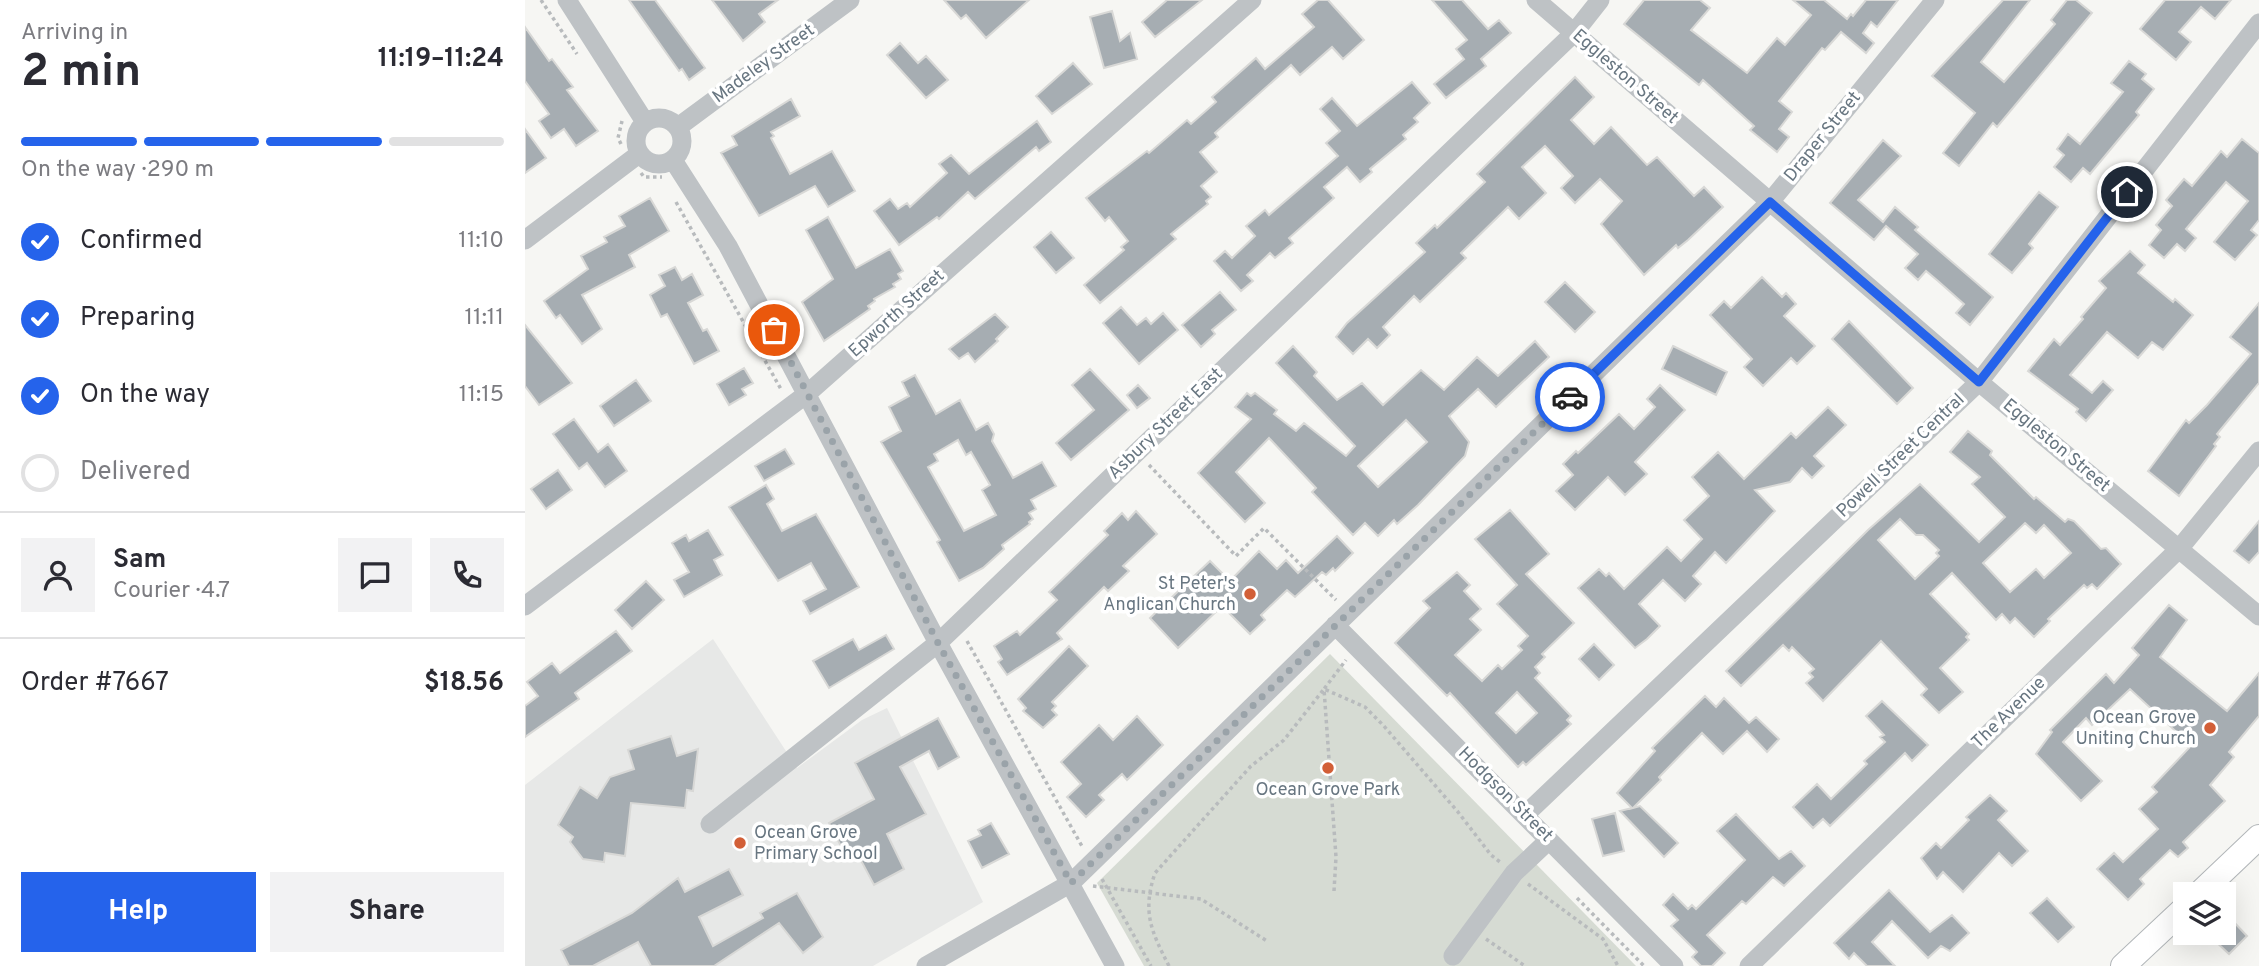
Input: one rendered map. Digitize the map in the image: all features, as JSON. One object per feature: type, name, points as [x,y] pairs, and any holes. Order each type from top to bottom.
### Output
[{"type":"main road","points":[[2212,882],[2259,837]]},
{"type":"main road","points":[[2125,965],[2173,919]]},
{"type":"street","points":[[567,0],[645,122]]},
{"type":"street","name":"Madeley Street","points":[[678,127],[850,0]]},
{"type":"street","name":"Epworth Street","points":[[525,606],[808,393],[1252,0]]},
{"type":"street","name":"Eggleston Street","points":[[1536,0],[1979,382],[2259,617]]},
{"type":"street","name":"Asbury Street East","points":[[710,824],[938,643],[1574,33],[1600,0]]},
{"type":"street","name":"Draper Street","points":[[926,966],[1071,883],[1770,202],[1935,0]]},
{"type":"street","name":"Powell Street Central","points":[[1525,815],[1979,382],[2259,23]]},
{"type":"street","points":[[663,118],[678,127],[682,145],[673,160],[655,164],[635,157],[636,137],[645,122],[663,118]]},
{"type":"street","points":[[525,240],[635,157]]},
{"type":"street","points":[[673,160],[728,246],[938,643],[1115,966]]},
{"type":"street","name":"The Avenue","points":[[1749,966],[2179,549],[2259,451]]},
{"type":"street","name":"Hodgson Street","points":[[1335,625],[1674,966]]},
{"type":"street","points":[[1453,956],[1514,873],[1549,840]]},
{"type":"path","points":[[541,0],[578,55]]},
{"type":"path","points":[[615,111],[622,122],[618,138],[635,157],[644,177],[661,176],[668,188]]},
{"type":"path","points":[[674,200],[790,407]]},
{"type":"path","points":[[1140,449],[1151,470],[1236,556],[1264,528],[1336,600]]},
{"type":"path","points":[[957,624],[1151,966]]},
{"type":"path","points":[[1169,966],[1150,928],[1148,893],[1155,873],[1251,766],[1284,740],[1356,646]]},
{"type":"path","points":[[1324,689],[1365,707],[1458,812],[1491,855],[1552,904],[1603,939],[1618,966]]},
{"type":"path","points":[[1324,689],[1336,857],[1334,891]]},
{"type":"path","points":[[1071,883],[1201,900],[1266,941]]},
{"type":"path","points":[[1473,929],[1525,966]]},
{"type":"shaded area","name":"Ocean Grove Primary School","points":[[713,639],[797,768],[862,720],[887,708],[983,902],[873,966],[525,966],[525,785]]},
{"type":"shaded area","name":"Ocean Grove Park","points":[[1330,654],[1636,966],[1144,966],[1097,883]]},
{"type":"building","points":[[629,0],[655,0],[705,68],[689,80],[682,69],[679,71]]},
{"type":"building","points":[[712,0],[778,0],[759,14],[765,22],[743,41]]},
{"type":"building","points":[[944,0],[1029,0],[986,38],[966,15],[961,19]]},
{"type":"building","points":[[1167,0],[1202,0],[1155,37],[1142,22]]},
{"type":"building","points":[[1318,0],[1328,0],[1364,40],[1343,59],[1332,47],[1300,75],[1291,65],[1215,133],[1218,137],[1200,152],[1217,172],[1201,186],[1211,197],[1206,201],[1208,204],[1171,234],[1176,239],[1100,303],[1084,285],[1124,250],[1121,247],[1128,241],[1109,217],[1105,221],[1086,198],[1147,151],[1149,153],[1187,120],[1191,124],[1216,102],[1212,97],[1256,58],[1265,69],[1314,27],[1302,14]]},
{"type":"building","points":[[1432,0],[1462,0],[1488,29],[1499,20],[1511,33],[1481,59],[1486,66],[1446,98],[1434,84],[1464,59],[1456,49],[1467,40]]},
{"type":"building","points":[[1644,0],[1700,0],[1710,8],[1691,30],[1747,73],[1777,38],[1785,45],[1811,15],[1793,0],[1824,0],[1847,19],[1851,14],[1853,16],[1866,0],[1898,0],[1877,27],[1871,22],[1863,33],[1874,43],[1866,53],[1841,32],[1825,50],[1822,48],[1779,101],[1792,112],[1779,129],[1789,137],[1777,152],[1750,130],[1754,126],[1703,80],[1699,85],[1624,24]]},
{"type":"building","points":[[2003,0],[2030,0],[1981,62],[2004,82],[2055,24],[2051,20],[2067,0],[2076,0],[2092,13],[1997,127],[1993,123],[1959,166],[1943,153],[1975,113],[1932,76]]},
{"type":"building","points":[[2165,0],[2231,0],[2215,19],[2201,7],[2179,32],[2191,42],[2176,60],[2140,29]]},
{"type":"building","points":[[1112,11],[1120,41],[1130,33],[1137,59],[1104,68],[1090,17]]},
{"type":"building","points":[[525,27],[549,61],[552,59],[573,87],[567,90],[598,131],[576,146],[564,129],[551,138],[539,121],[549,114],[525,81]]},
{"type":"building","points":[[900,43],[918,63],[926,56],[948,80],[926,98],[887,55]]},
{"type":"building","points":[[2129,61],[2146,74],[2142,79],[2154,89],[2136,112],[2139,115],[2090,174],[2083,168],[2071,182],[2054,167],[2064,155],[2057,149],[2068,134],[2080,144],[2123,92],[2111,83]]},
{"type":"building","points":[[1073,63],[1092,84],[1052,114],[1036,96]]},
{"type":"building","points":[[1575,77],[1594,97],[1571,120],[1594,144],[1611,127],[1647,165],[1657,157],[1694,196],[1704,187],[1723,207],[1688,240],[1678,248],[1676,245],[1644,275],[1601,224],[1622,201],[1600,179],[1575,203],[1561,188],[1573,176],[1545,146],[1522,167],[1546,193],[1519,219],[1508,207],[1461,253],[1466,258],[1420,302],[1414,296],[1383,327],[1390,335],[1377,348],[1368,339],[1353,354],[1336,337],[1347,323],[1425,252],[1416,243],[1435,225],[1437,228],[1485,182],[1477,174]]},
{"type":"building","points":[[1412,82],[1430,103],[1414,118],[1418,122],[1403,135],[1406,139],[1370,169],[1372,172],[1360,182],[1347,167],[1324,187],[1334,198],[1289,238],[1293,243],[1275,258],[1270,253],[1247,275],[1253,281],[1241,291],[1214,261],[1225,251],[1232,258],[1255,236],[1246,226],[1265,210],[1269,215],[1338,156],[1326,143],[1340,131],[1320,109],[1332,98],[1357,126]]},
{"type":"building","points":[[791,99],[800,116],[771,132],[774,136],[771,138],[790,174],[832,151],[855,191],[828,207],[815,186],[759,216],[721,153],[737,145],[732,136]]},
{"type":"building","points":[[1037,121],[1051,142],[1039,151],[1036,147],[975,199],[968,192],[939,219],[937,217],[899,245],[874,211],[890,199],[898,209],[907,203],[910,207],[947,173],[939,164],[951,155],[969,174]]},
{"type":"building","points":[[525,129],[546,158],[525,173]]},
{"type":"building","points":[[2242,139],[2259,153],[2259,220],[2251,230],[2257,235],[2235,260],[2214,242],[2248,201],[2226,182],[2186,229],[2196,238],[2185,251],[2177,244],[2164,258],[2149,245],[2161,230],[2156,225],[2172,206],[2166,200],[2184,179],[2192,186],[2221,151],[2227,157]]},
{"type":"building","points":[[1883,140],[1901,156],[1858,200],[1883,222],[1895,207],[1918,227],[1915,230],[1993,297],[1970,325],[1956,313],[1964,304],[1938,281],[1926,271],[1918,280],[1905,268],[1918,254],[1886,226],[1874,240],[1830,203]]},
{"type":"building","points":[[2039,192],[2058,207],[2029,244],[2033,248],[2012,273],[1989,254]]},
{"type":"building","points":[[650,198],[669,231],[629,255],[635,267],[582,295],[602,329],[582,344],[560,315],[556,318],[544,301],[588,269],[581,256],[607,242],[604,237],[625,226],[619,216]]},
{"type":"building","points":[[828,217],[856,268],[890,249],[903,271],[898,274],[901,279],[893,284],[895,287],[874,299],[868,306],[870,309],[824,341],[802,302],[833,279],[806,230]]},
{"type":"building","points":[[1051,232],[1074,258],[1056,273],[1034,247]]},
{"type":"building","points":[[2130,251],[2145,265],[2138,273],[2193,315],[2163,350],[2152,342],[2138,358],[2107,332],[2070,375],[2092,393],[2103,381],[2113,390],[2086,421],[2076,412],[2078,409],[2028,371],[2054,339],[2060,345],[2083,319],[2081,317],[2106,288],[2099,281]]},
{"type":"building","points":[[675,267],[682,280],[692,274],[703,295],[688,303],[703,331],[707,329],[719,351],[694,364],[667,314],[661,317],[650,295],[665,286],[659,275]]},
{"type":"building","points":[[1762,277],[1782,297],[1786,293],[1796,304],[1784,316],[1815,346],[1797,364],[1791,358],[1763,386],[1744,367],[1752,359],[1710,315],[1724,301],[1731,308]]},
{"type":"building","points":[[1565,282],[1595,312],[1575,332],[1545,302]]},
{"type":"building","points":[[1220,292],[1236,310],[1212,330],[1215,334],[1201,347],[1182,325]]},
{"type":"building","points":[[2259,303],[2259,383],[2217,434],[2220,437],[2214,444],[2216,446],[2179,496],[2148,471],[2186,420],[2189,423],[2207,405],[2251,354],[2230,337]]},
{"type":"building","points":[[1121,307],[1137,325],[1146,318],[1151,324],[1163,313],[1178,330],[1139,364],[1103,323]]},
{"type":"building","points":[[995,314],[1008,327],[996,339],[998,341],[975,362],[968,353],[959,359],[949,349]]},
{"type":"building","points":[[1849,321],[1913,388],[1897,404],[1832,339]]},
{"type":"building","points":[[525,325],[572,383],[539,405],[525,386]]},
{"type":"building","points":[[1535,341],[1549,357],[1496,407],[1478,389],[1449,416],[1469,442],[1465,456],[1418,505],[1397,524],[1394,520],[1378,536],[1365,523],[1353,535],[1312,492],[1316,488],[1269,438],[1236,472],[1265,503],[1245,522],[1198,473],[1251,419],[1235,407],[1247,393],[1251,396],[1255,393],[1277,410],[1274,414],[1296,431],[1304,423],[1346,456],[1355,446],[1276,363],[1293,346],[1317,372],[1314,376],[1337,400],[1362,383],[1383,405],[1421,370],[1444,390],[1477,357],[1498,376]],"holes":[[[1406,420],[1427,442],[1378,487],[1358,466]]]},
{"type":"building","points":[[1673,346],[1727,372],[1716,395],[1662,369]]},
{"type":"building","points":[[744,368],[753,383],[742,389],[746,395],[729,405],[717,384]]},
{"type":"building","points":[[1090,369],[1129,410],[1071,460],[1056,443],[1094,410],[1072,385]]},
{"type":"building","points":[[915,375],[936,414],[960,400],[976,430],[988,423],[994,434],[992,441],[1013,478],[1042,462],[1056,486],[1031,500],[1036,509],[1029,513],[1033,519],[1030,524],[1002,545],[1004,549],[983,568],[959,581],[937,542],[940,540],[881,442],[901,431],[889,407],[909,396],[902,382]],"holes":[[[958,440],[966,455],[971,452],[990,485],[982,490],[996,515],[964,531],[928,467],[938,461],[934,454]]]},
{"type":"building","points":[[636,380],[651,401],[614,426],[600,406]]},
{"type":"building","points":[[1138,385],[1150,398],[1137,408],[1127,395]]},
{"type":"building","points":[[1660,385],[1685,410],[1635,462],[1647,474],[1625,495],[1608,477],[1575,510],[1556,491],[1573,475],[1563,464],[1619,414],[1634,429],[1655,407],[1647,399]]},
{"type":"building","points":[[1828,407],[1846,425],[1814,456],[1824,466],[1812,478],[1802,468],[1790,482],[1755,490],[1775,511],[1726,563],[1715,552],[1693,576],[1701,584],[1685,601],[1663,580],[1639,604],[1660,626],[1635,648],[1578,588],[1599,569],[1606,576],[1609,573],[1624,589],[1667,547],[1681,561],[1702,539],[1684,520],[1709,496],[1692,477],[1718,452],[1744,479],[1791,433],[1796,438]]},
{"type":"building","points":[[574,419],[598,452],[608,444],[627,471],[605,487],[587,463],[579,469],[553,434]]},
{"type":"building","points":[[1968,431],[1992,451],[1990,455],[2034,499],[2036,497],[2065,522],[2068,519],[2074,521],[2101,549],[2106,548],[2121,564],[2097,589],[2092,584],[2087,588],[2084,585],[2048,619],[2050,621],[2034,637],[2015,618],[2010,623],[2002,614],[1996,620],[1952,573],[1930,594],[1969,634],[1966,637],[1969,640],[1940,668],[1963,692],[1939,713],[1921,695],[1927,689],[1881,641],[1823,701],[1806,683],[1813,677],[1809,673],[1814,669],[1792,647],[1789,651],[1783,645],[1741,686],[1726,671],[1868,530],[1920,484],[1979,542],[2005,517],[1972,484],[1980,477],[1950,452]],"holes":[[[1900,519],[1916,535],[1923,535],[1939,550],[1936,553],[1939,556],[1915,579],[1878,540]],[[2025,523],[2036,533],[2044,525],[2071,553],[2044,578],[2036,569],[2010,592],[1983,563]]]},
{"type":"building","points":[[785,449],[794,464],[764,481],[755,466]]},
{"type":"building","points":[[558,470],[572,490],[546,509],[531,489]]},
{"type":"building","points":[[766,485],[774,499],[767,504],[782,531],[816,514],[859,587],[810,614],[803,601],[826,589],[811,563],[778,581],[729,507]]},
{"type":"building","points":[[1510,510],[1549,554],[1526,574],[1574,623],[1542,654],[1545,657],[1535,667],[1540,673],[1535,678],[1571,716],[1567,720],[1571,724],[1526,765],[1523,762],[1518,767],[1450,693],[1447,696],[1395,643],[1430,608],[1423,601],[1457,572],[1470,585],[1464,591],[1481,609],[1470,619],[1481,630],[1455,655],[1482,681],[1498,665],[1502,669],[1522,650],[1518,646],[1528,636],[1497,604],[1517,585],[1475,539]],"holes":[[[1517,692],[1537,713],[1516,733],[1496,713]]]},
{"type":"building","points":[[1136,511],[1157,534],[1123,566],[1129,571],[1108,591],[1104,587],[1057,633],[1062,639],[1007,675],[998,662],[1002,659],[994,646],[1017,631],[1020,635],[1057,600],[1049,592],[1108,535],[1104,531],[1122,513],[1128,520]]},
{"type":"building","points":[[2259,521],[2259,552],[2249,563],[2234,551]]},
{"type":"building","points":[[708,530],[723,555],[714,560],[722,575],[684,597],[674,580],[689,572],[672,543],[686,535],[689,541]]},
{"type":"building","points":[[1337,536],[1353,553],[1335,571],[1333,568],[1326,575],[1322,572],[1295,597],[1287,590],[1261,615],[1265,620],[1250,634],[1222,606],[1178,648],[1150,618],[1210,561],[1230,581],[1259,551],[1277,569],[1286,560],[1298,573]]},
{"type":"building","points":[[646,581],[664,600],[632,629],[615,610]]},
{"type":"building","points":[[2169,605],[2187,620],[2160,657],[2227,711],[2259,673],[2259,716],[2229,752],[2234,757],[2210,785],[2225,801],[2183,842],[2188,848],[2178,857],[2170,850],[2140,879],[2144,884],[2128,900],[2097,869],[2114,853],[2123,862],[2158,829],[2139,809],[2157,792],[2152,787],[2189,748],[2179,741],[2182,737],[2130,689],[2092,725],[2086,718],[2063,742],[2102,781],[2081,801],[2036,754],[2052,732],[2050,730],[2106,674],[2114,683],[2139,655],[2132,648]]},
{"type":"building","points":[[616,631],[632,651],[575,693],[579,699],[525,737],[525,706],[538,696],[527,682],[552,663],[560,673]]},
{"type":"building","points":[[886,635],[894,649],[829,688],[813,661],[853,639],[859,650]]},
{"type":"building","points":[[1594,644],[1614,665],[1599,680],[1579,659]]},
{"type":"building","points":[[1069,646],[1088,666],[1052,702],[1056,706],[1052,710],[1057,715],[1043,728],[1023,711],[1026,708],[1018,699]]},
{"type":"building","points":[[1705,696],[1716,707],[1724,698],[1749,723],[1756,717],[1779,739],[1767,752],[1747,731],[1723,754],[1702,733],[1659,777],[1661,780],[1633,808],[1640,806],[1678,843],[1664,857],[1620,811],[1632,808],[1617,793],[1655,751],[1652,748]]},
{"type":"building","points":[[1882,701],[1928,745],[1912,761],[1905,753],[1830,826],[1823,819],[1813,828],[1793,807],[1817,784],[1831,799],[1867,764],[1864,761],[1885,742],[1880,737],[1884,735],[1866,716]]},
{"type":"building","points":[[1137,716],[1163,745],[1127,780],[1122,774],[1099,795],[1104,800],[1086,817],[1067,797],[1081,784],[1061,762],[1099,725],[1113,740]]},
{"type":"building","points":[[938,718],[959,757],[938,769],[929,751],[900,767],[926,814],[887,834],[904,869],[874,885],[856,851],[846,856],[829,823],[874,799],[855,763]]},
{"type":"building","points":[[671,736],[677,756],[698,749],[693,791],[687,790],[685,808],[631,803],[625,856],[605,853],[604,862],[583,859],[570,842],[573,837],[558,825],[580,787],[597,798],[610,777],[634,769],[628,750]]},
{"type":"building","points":[[1990,795],[2007,811],[1998,820],[2028,851],[2012,866],[1999,853],[1963,892],[1943,872],[1937,879],[1921,858],[1936,843],[1941,848],[1969,820],[1966,817]]},
{"type":"building","points":[[1615,813],[1624,851],[1603,856],[1592,819]]},
{"type":"building","points":[[1736,814],[1779,859],[1791,851],[1805,866],[1784,886],[1773,877],[1746,904],[1742,901],[1707,935],[1725,953],[1712,966],[1701,966],[1692,957],[1697,952],[1671,926],[1678,920],[1663,905],[1673,894],[1688,909],[1692,905],[1696,909],[1745,860],[1717,831]]},
{"type":"building","points":[[991,823],[1009,854],[982,868],[968,841],[981,835],[978,830]]},
{"type":"building","points":[[729,869],[743,895],[699,917],[713,946],[763,918],[760,913],[797,893],[823,937],[803,953],[779,923],[714,966],[651,966],[638,942],[593,966],[569,966],[561,950],[632,913],[678,878],[685,892]]},
{"type":"building","points":[[1889,890],[1930,932],[1952,915],[1969,933],[1950,951],[1941,946],[1928,958],[1892,921],[1872,942],[1895,966],[1867,966],[1854,953],[1849,959],[1834,943]]},
{"type":"building","points":[[2047,898],[2074,927],[2058,942],[2030,913]]},
{"type":"building","points":[[2236,924],[2247,936],[2229,954],[2219,945],[2236,945]]},
{"type":"way so far","points":[[774,330],[938,643],[1071,883],[1570,397]]},
{"type":"place","name":"St Peter's Anglican Church","points":[[1250,594]]},
{"type":"place","name":"Ocean Grove Uniting Church","points":[[2210,728]]},
{"type":"place","name":"Ocean Grove Park","points":[[1328,768]]},
{"type":"place","name":"Ocean Grove Primary School","points":[[740,843]]},
{"type":"route","points":[[1570,397],[1770,202],[1979,382],[2127,192]]}]
